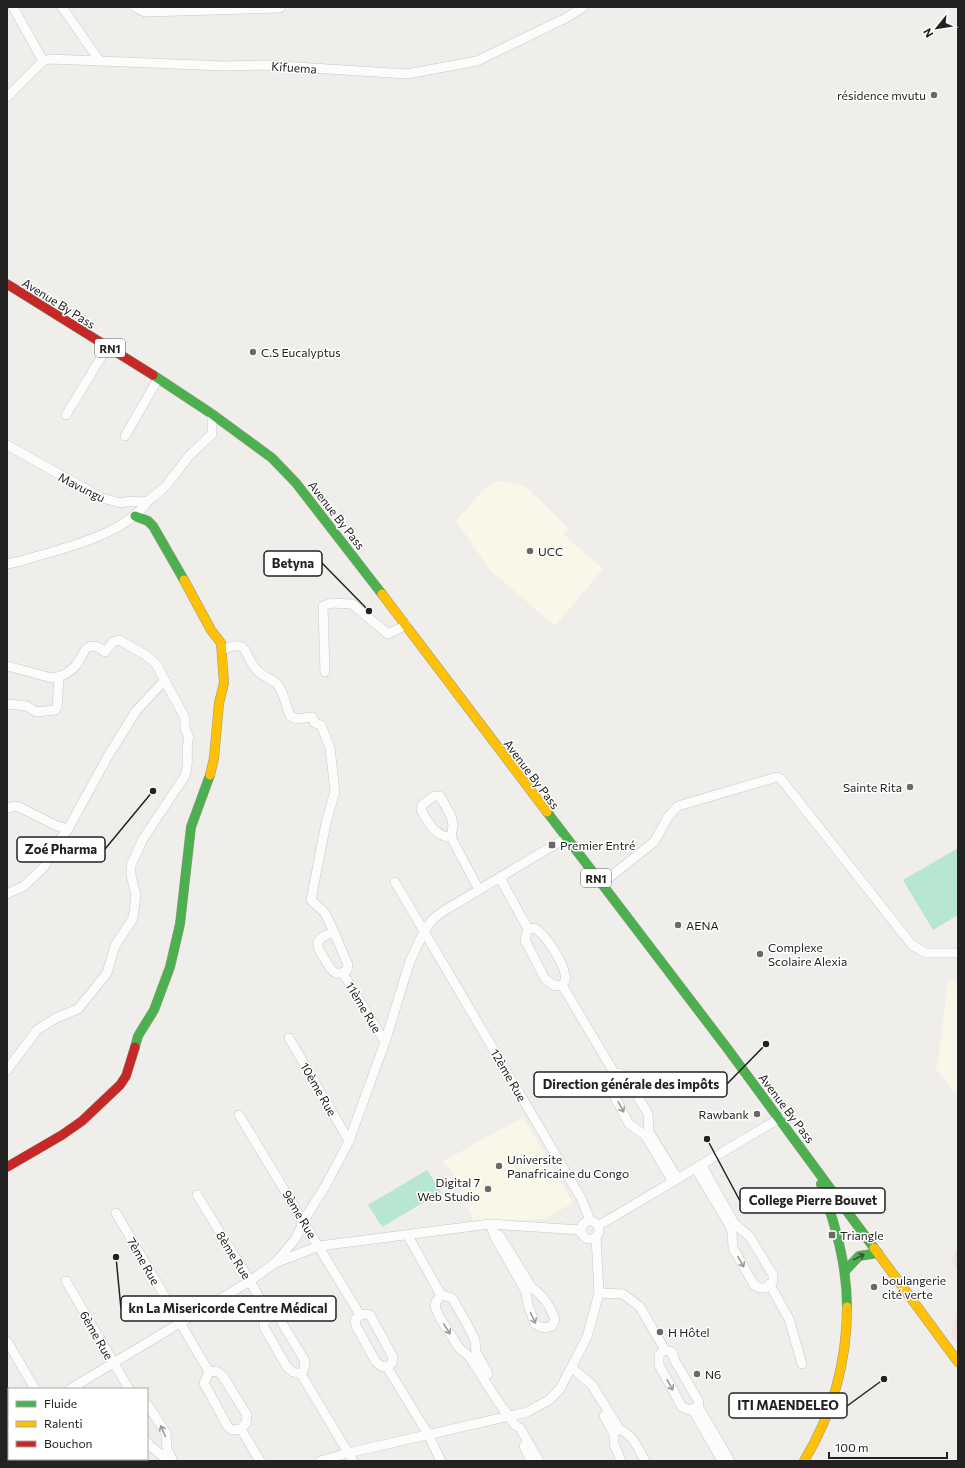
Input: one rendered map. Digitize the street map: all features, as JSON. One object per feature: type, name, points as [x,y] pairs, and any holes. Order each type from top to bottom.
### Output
[{"type":"main road","name":"Avenue By Pass","points":[[7,284],[108,346],[212,414],[272,458],[296,483],[339,536],[566,838],[780,1118],[958,1362]]},
{"type":"main road","points":[[7,1167],[62,1135],[82,1121],[120,1085],[126,1076],[138,1036],[154,1010],[170,967],[180,924],[191,827],[208,787],[214,758],[219,703],[224,683],[221,643],[211,630],[153,526],[148,521],[135,516]]},
{"type":"main road","points":[[804,1461],[815,1445],[827,1419],[839,1383],[848,1307],[845,1271],[833,1216],[815,1167]]},
{"type":"main road","points":[[845,1271],[859,1256],[878,1253]]},
{"type":"street","points":[[9,92],[43,61],[13,7]]},
{"type":"street","points":[[62,7],[99,60]]},
{"type":"street","points":[[135,7],[145,12],[280,8]]},
{"type":"street","name":"Kifuema","points":[[43,61],[50,59],[224,66],[264,65],[407,74],[477,61],[566,18],[583,7]]},
{"type":"street","points":[[66,415],[108,346]]},
{"type":"street","points":[[125,436],[158,379]]},
{"type":"street","points":[[7,564],[21,561],[104,534],[135,516],[148,501],[166,486],[188,456],[212,434],[212,414]]},
{"type":"street","name":"Mavungu","points":[[7,445],[102,498],[121,503],[148,501]]},
{"type":"street","points":[[325,672],[323,606],[332,604],[352,604],[388,634],[406,625]]},
{"type":"street","points":[[7,666],[52,678],[59,677],[77,665],[86,648],[90,646],[98,647],[105,652],[116,640],[144,654],[156,664],[185,718],[185,729],[189,737],[188,765],[185,776],[143,839],[131,865],[131,876],[136,895],[133,918],[115,946],[107,973],[78,1009],[56,1018],[37,1030],[7,1070]]},
{"type":"street","points":[[222,650],[232,645],[243,647],[248,653],[255,668],[261,674],[275,682],[280,688],[290,716],[298,720],[312,717],[315,723],[321,725],[330,748],[335,791],[326,823],[311,900],[325,913],[334,932],[348,965],[348,970],[343,973],[335,973],[317,948],[317,943],[320,938],[334,932]]},
{"type":"street","points":[[7,704],[26,706],[36,712],[55,710],[57,707],[59,677]]},
{"type":"street","points":[[7,894],[24,886],[44,867],[53,848],[68,829],[108,756],[136,711],[165,680]]},
{"type":"street","points":[[601,884],[654,842],[665,821],[678,806],[777,777],[781,779],[912,945],[926,953],[958,953]]},
{"type":"street","points":[[451,837],[445,837],[432,828],[421,810],[422,805],[434,796],[440,796],[451,816],[453,826],[451,837],[479,890]]},
{"type":"street","points":[[7,808],[17,806],[57,826],[68,829]]},
{"type":"street","points":[[72,1388],[250,1281],[275,1263],[296,1238],[304,1220],[326,1185],[349,1141],[385,1042],[410,961],[424,931],[432,920],[442,912],[566,838]]},
{"type":"street","points":[[500,878],[528,929],[525,940],[545,979],[555,986],[562,985]]},
{"type":"street","name":"12ème Rue","points":[[395,882],[581,1198],[590,1220]]},
{"type":"street","points":[[528,929],[534,928],[540,930],[548,941],[565,971],[565,981],[562,985]]},
{"type":"street","name":"11ème Rue","points":[[343,973],[385,1042]]},
{"type":"street","points":[[562,985],[615,1074]]},
{"type":"street","name":"10ème Rue","points":[[289,1038],[349,1141]]},
{"type":"street","points":[[647,1133],[648,1114],[626,1076],[619,1073],[615,1074],[611,1078],[609,1086],[629,1124],[647,1133],[675,1181]]},
{"type":"street","name":"9ème Rue","points":[[239,1115],[304,1220],[360,1315]]},
{"type":"street","points":[[598,1226],[780,1118]]},
{"type":"street","points":[[699,1167],[735,1230],[733,1248],[754,1285],[760,1288],[768,1286],[774,1278],[769,1268],[750,1236],[746,1232],[735,1230]]},
{"type":"street","name":"8ème Rue","points":[[197,1195],[250,1281],[270,1317]]},
{"type":"street","name":"7ème Rue","points":[[116,1213],[209,1372]]},
{"type":"street","points":[[320,1461],[351,1459],[428,1434],[509,1417],[527,1412],[549,1400],[565,1383],[587,1337],[599,1296],[596,1236],[599,1231],[598,1226],[595,1222],[590,1220],[582,1225],[582,1235],[587,1238],[596,1236]]},
{"type":"street","points":[[275,1263],[319,1246],[408,1236],[492,1228],[581,1230]]},
{"type":"street","points":[[492,1228],[500,1236],[529,1290],[528,1305],[535,1324],[546,1328],[552,1326],[555,1319],[540,1293],[529,1290]]},
{"type":"street","points":[[408,1236],[441,1295],[452,1298],[466,1322],[475,1340],[472,1354]]},
{"type":"street","name":"6ème Rue","points":[[66,1281],[127,1388]]},
{"type":"street","points":[[768,1286],[783,1317]]},
{"type":"street","points":[[768,1286],[789,1319],[802,1364]]},
{"type":"street","points":[[599,1296],[623,1294],[640,1307],[663,1351],[659,1365],[678,1400],[682,1407],[695,1408]]},
{"type":"street","points":[[441,1295],[436,1302],[435,1307],[440,1318],[459,1348],[472,1354],[502,1397],[504,1408],[509,1417],[515,1425],[520,1428],[539,1461]]},
{"type":"street","points":[[360,1315],[370,1315],[393,1357],[392,1363],[387,1367],[380,1366],[376,1362],[356,1326],[355,1320],[360,1315]]},
{"type":"street","points":[[301,1374],[305,1361],[279,1318],[270,1317],[264,1322],[264,1327],[286,1367],[293,1372],[301,1374],[351,1459]]},
{"type":"street","points":[[7,1341],[34,1388]]},
{"type":"street","points":[[663,1351],[672,1352],[675,1360],[700,1402],[695,1408]]},
{"type":"street","points":[[387,1367],[428,1434],[441,1461]]},
{"type":"street","points":[[572,1368],[592,1385],[617,1432],[614,1444],[621,1461]]},
{"type":"street","points":[[216,1371],[222,1375],[246,1415],[246,1423],[241,1429],[232,1430],[228,1427],[204,1383],[209,1372],[216,1371]]},
{"type":"street","points":[[148,1406],[166,1433],[165,1456]]},
{"type":"street","points":[[695,1408],[722,1461]]},
{"type":"street","points":[[695,1408],[730,1461]]},
{"type":"street","points":[[515,1425],[515,1430],[531,1461]]},
{"type":"street","points":[[241,1429],[260,1461]]},
{"type":"street","points":[[617,1432],[624,1432],[633,1440],[645,1461]]},
{"type":"street","points":[[433,1443],[440,1449],[447,1461]]},
{"type":"street","points":[[148,1444],[150,1447],[173,1461]]},
{"type":"shaded area","name":"UCC","points":[[500,481],[520,484],[528,489],[568,528],[563,534],[603,569],[555,626],[490,570],[456,521],[486,487]]},
{"type":"shaded area","points":[[948,980],[958,981],[958,1097],[934,1067],[938,1064]]},
{"type":"shaded area","name":"Universite Panafricaine du Congo","points":[[523,1117],[573,1203],[544,1219],[474,1222],[450,1169],[442,1162]]},
{"type":"shaded area","points":[[958,1247],[958,1271],[951,1261]]},
{"type":"shaded area","points":[[958,1308],[958,1343],[951,1335]]},
{"type":"green space","points":[[958,848],[958,915],[933,930],[903,880]]},
{"type":"green space","points":[[427,1170],[441,1192],[382,1227],[368,1205]]},
{"type":"traffic: fast","points":[[153,375],[212,414],[272,458],[296,483],[382,594]]},
{"type":"traffic: fast","points":[[135,516],[148,521],[153,526],[184,580]]},
{"type":"traffic: fast","points":[[135,1047],[138,1036],[154,1010],[170,967],[180,924],[191,827],[210,775]]},
{"type":"traffic: fast","points":[[547,812],[727,1048],[874,1248]]},
{"type":"traffic: fast","points":[[821,1184],[839,1244],[845,1275],[847,1307]]},
{"type":"traffic: fast","points":[[845,1271],[859,1256],[878,1253]]},
{"type":"traffic: slow","points":[[184,580],[211,630],[221,643],[224,683],[219,703],[214,758],[210,775]]},
{"type":"traffic: slow","points":[[382,594],[547,812]]},
{"type":"traffic: slow","points":[[874,1248],[958,1362]]},
{"type":"traffic: slow","points":[[804,1461],[823,1424],[836,1387],[844,1348],[847,1307]]},
{"type":"traffic: jam","points":[[7,284],[153,375]]},
{"type":"traffic: jam","points":[[7,1167],[62,1135],[82,1121],[120,1085],[126,1076],[135,1047]]},
{"type":"place","name":"résidence mvutu","points":[[934,95]]},
{"type":"place","name":"C.S Eucalyptus","points":[[253,352]]},
{"type":"place","name":"UCC","points":[[530,551]]},
{"type":"place","name":"Betyna","points":[[369,611]]},
{"type":"place","name":"Sainte Rita","points":[[910,787]]},
{"type":"place","name":"Zoé Pharma","points":[[153,791]]},
{"type":"place","name":"Premier Entré","points":[[552,845]]},
{"type":"place","name":"AENA","points":[[678,925]]},
{"type":"place","name":"Complexe Scolaire Alexia","points":[[760,954]]},
{"type":"place","name":"Direction générale des impôts","points":[[766,1044]]},
{"type":"place","name":"Rawbank","points":[[757,1114]]},
{"type":"place","name":"College Pierre Bouvet","points":[[707,1139]]},
{"type":"place","name":"Universite Panafricaine du Congo","points":[[499,1166]]},
{"type":"place","name":"Digital 7 Web Studio","points":[[488,1189]]},
{"type":"place","name":"Triangle","points":[[832,1235]]},
{"type":"place","name":"kn La Misericorde Centre Médical","points":[[116,1257]]},
{"type":"place","name":"boulangerie cité verte","points":[[874,1287]]},
{"type":"place","name":"H Hôtel","points":[[660,1332]]},
{"type":"place","name":"N6","points":[[697,1374]]},
{"type":"place","name":"ITI MAENDELEO","points":[[884,1379]]}]
